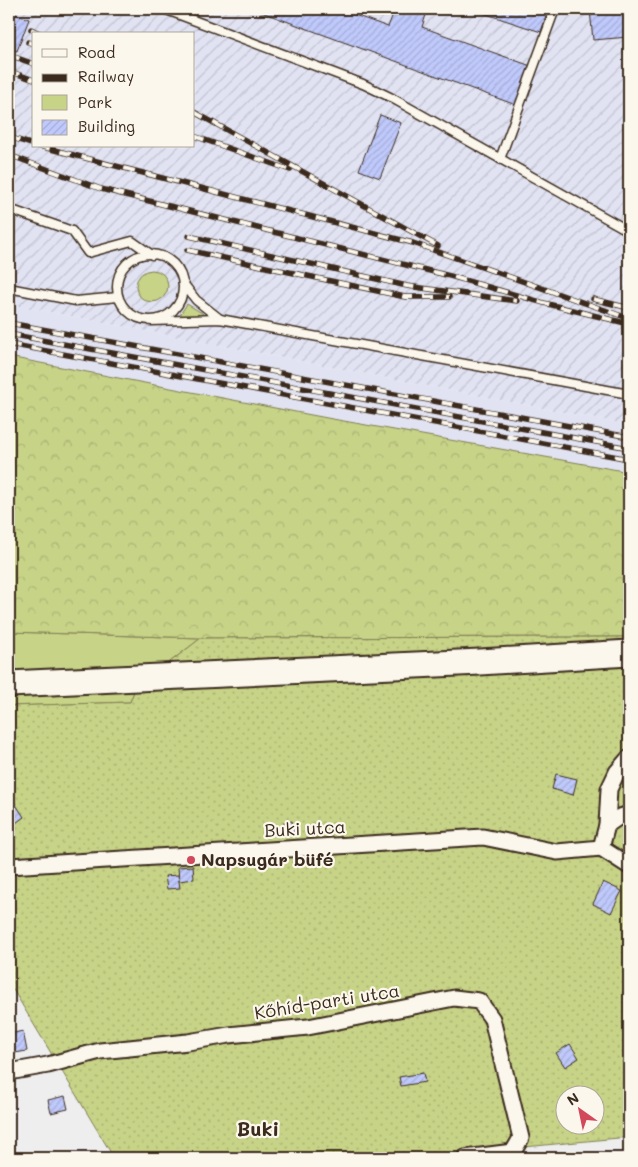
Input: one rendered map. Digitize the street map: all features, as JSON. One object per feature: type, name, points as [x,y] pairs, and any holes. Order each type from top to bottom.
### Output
[{"type":"main road","points":[[9,684],[629,653]]},
{"type":"street","points":[[629,758],[617,772],[609,788],[607,825],[601,848],[629,866]]},
{"type":"street","points":[[607,825],[617,818],[629,814]]},
{"type":"street","name":"Buki utca","points":[[9,866],[483,837],[557,852],[601,848]]},
{"type":"street","name":"Kőhíd-parti utca","points":[[9,1072],[100,1051],[308,1027],[454,998],[479,1000],[492,1019],[520,1138],[513,1152],[465,1158]]},
{"type":"lane","points":[[164,9],[363,84],[390,97],[629,231]]},
{"type":"lane","points":[[500,159],[554,9]]},
{"type":"lane","points":[[9,209],[72,231],[88,253],[132,241],[152,254],[163,257],[172,263],[179,272],[183,283],[196,300],[220,320]]},
{"type":"lane","points":[[152,254],[132,260],[124,267],[118,282],[118,298],[123,307],[140,319],[151,321],[220,320],[629,394]]},
{"type":"lane","points":[[151,321],[166,316],[179,304],[183,283]]},
{"type":"lane","points":[[9,288],[76,301],[118,298]]},
{"type":"shaded area","points":[[9,9],[629,9],[629,425],[9,304]]},
{"type":"shaded area","points":[[9,304],[629,425],[629,472],[327,418],[9,357]]},
{"type":"green space","points":[[152,270],[158,271],[163,275],[167,280],[167,292],[163,297],[158,301],[152,302],[146,301],[141,297],[137,292],[136,286],[137,280],[141,275],[146,271]]},
{"type":"green space","points":[[187,304],[202,313],[204,316],[181,316]]},
{"type":"green space","points":[[9,357],[327,418],[629,472],[629,637],[201,638],[9,632]]},
{"type":"green space","points":[[9,632],[201,638],[135,689],[130,702],[9,706]]},
{"type":"green space","points":[[629,637],[629,1137],[409,1158],[114,1158],[9,983],[9,706],[130,702],[135,689],[201,638]]},
{"type":"building","points":[[253,9],[338,9],[388,27],[395,9],[428,9],[422,27],[531,66],[516,105]]},
{"type":"building","points":[[471,9],[535,9],[547,13],[541,32]]},
{"type":"building","points":[[629,9],[629,37],[593,40],[590,10]]},
{"type":"building","points":[[9,12],[29,19],[17,51],[9,48]]},
{"type":"building","points":[[380,115],[401,123],[380,178],[359,170]]},
{"type":"building","points":[[556,774],[577,779],[573,795],[552,789]]},
{"type":"building","points":[[9,794],[24,817],[9,828]]},
{"type":"building","points":[[292,821],[295,832],[287,834],[284,823]]},
{"type":"building","points":[[193,866],[194,879],[179,881],[178,867]]},
{"type":"building","points":[[178,875],[180,888],[167,889],[165,876]]},
{"type":"building","points":[[603,882],[622,891],[611,913],[593,904]]},
{"type":"building","points":[[23,1031],[27,1051],[9,1054],[9,1034]]},
{"type":"building","points":[[570,1044],[579,1058],[565,1067],[556,1053]]},
{"type":"building","points":[[423,1073],[425,1082],[401,1086],[399,1077]]},
{"type":"building","points":[[65,1096],[68,1109],[51,1113],[48,1100]]},
{"type":"railway","points":[[31,29],[37,32]]},
{"type":"railway","points":[[28,42],[32,43]]},
{"type":"railway","points":[[9,55],[32,63]]},
{"type":"railway","points":[[9,71],[32,79]]},
{"type":"railway","points":[[195,113],[438,246]]},
{"type":"railway","points":[[195,136],[290,170]]},
{"type":"railway","points":[[9,137],[32,144]]},
{"type":"railway","points":[[47,148],[413,243],[622,316]]},
{"type":"railway","points":[[9,155],[101,189],[450,276],[544,303],[629,324]]},
{"type":"railway","points":[[189,236],[407,286],[517,301]]},
{"type":"railway","points":[[187,250],[405,297],[449,297]]},
{"type":"railway","points":[[593,299],[629,308]]},
{"type":"railway","points":[[9,323],[629,437]]},
{"type":"railway","points":[[9,334],[629,448]]},
{"type":"railway","points":[[9,344],[629,459]]},
{"type":"place","name":"Napsugár büfé","points":[[191,860]]},
{"type":"district","name":"Buki","points":[[258,1129]]}]
